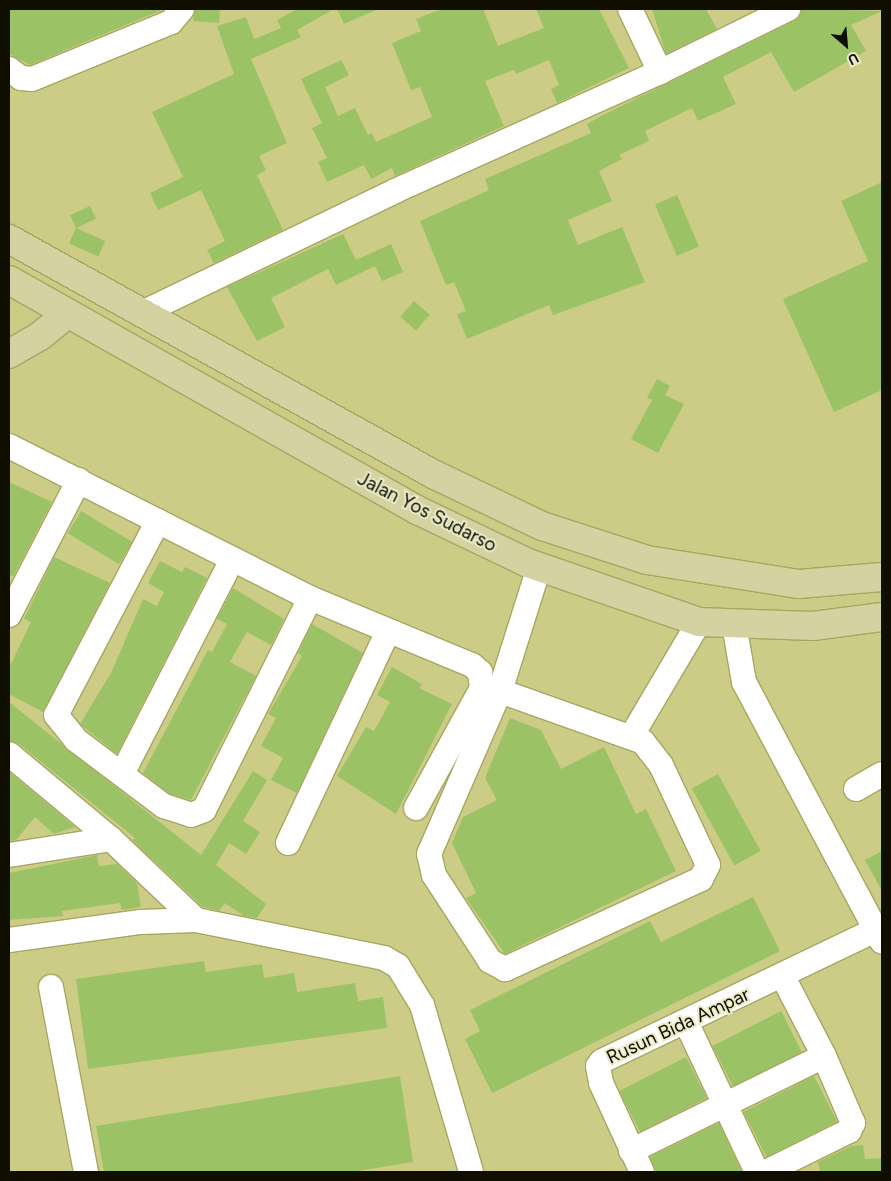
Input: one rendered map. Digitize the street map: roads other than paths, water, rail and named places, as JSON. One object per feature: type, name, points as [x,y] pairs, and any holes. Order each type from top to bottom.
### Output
[{"type":"main road","name":"Jalan Yos Sudarso","points":[[9,239],[433,474],[542,526],[647,560],[799,584],[882,577]]},
{"type":"main road","name":"Jalan Yos Sudarso","points":[[9,280],[419,511],[539,567],[699,622],[813,626],[882,617]]},
{"type":"main road","points":[[9,354],[40,336],[68,313]]},
{"type":"street","points":[[9,69],[21,78],[32,79],[172,22],[182,9]]},
{"type":"street","points":[[630,9],[660,72]]},
{"type":"street","points":[[142,313],[395,191],[660,72],[788,9]]},
{"type":"street","points":[[9,446],[310,598],[472,665],[482,679],[482,688],[416,808]]},
{"type":"street","points":[[9,615],[79,480]]},
{"type":"street","points":[[158,521],[56,708],[57,719],[76,740],[122,772],[164,806],[191,815],[204,810],[310,598]]},
{"type":"street","points":[[122,772],[232,560]]},
{"type":"street","points":[[500,691],[631,737],[650,748],[661,765],[707,856],[706,872],[701,879],[499,969],[434,875],[429,854],[500,691],[539,567]]},
{"type":"street","points":[[631,737],[699,622]]},
{"type":"street","points":[[734,624],[744,682],[879,936]]},
{"type":"street","points":[[288,843],[388,631]]},
{"type":"street","points":[[9,754],[111,839],[196,920]]},
{"type":"street","points":[[856,789],[882,774]]},
{"type":"street","points":[[9,855],[111,839]]},
{"type":"street","points":[[9,940],[142,922],[196,920],[384,958],[398,966],[414,989],[430,1026],[471,1172]]},
{"type":"street","name":"Rusun Bida Ampar","points":[[642,1172],[630,1151],[601,1084],[598,1066],[686,1022],[783,977],[879,936]]},
{"type":"street","points":[[766,1172],[852,1126],[824,1056],[783,977]]},
{"type":"street","points":[[51,987],[86,1172]]},
{"type":"street","points":[[686,1022],[757,1172]]},
{"type":"street","points":[[630,1151],[824,1056]]}]
